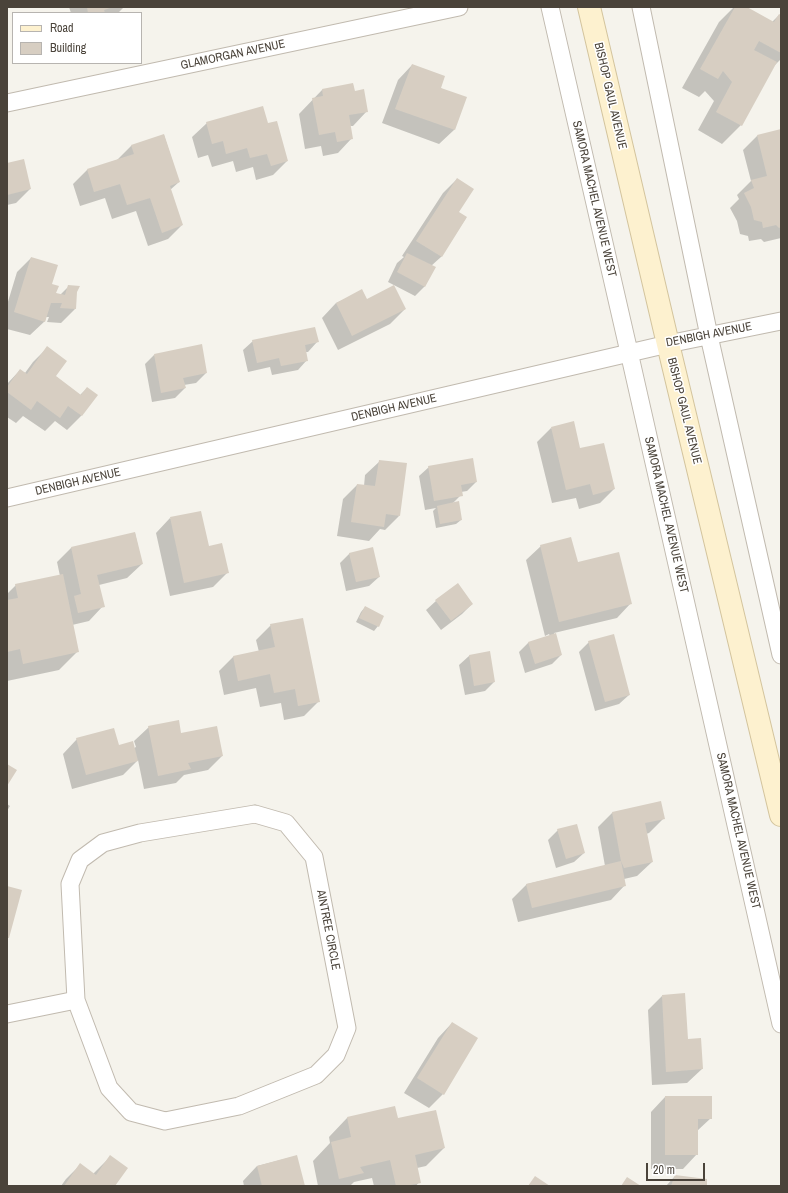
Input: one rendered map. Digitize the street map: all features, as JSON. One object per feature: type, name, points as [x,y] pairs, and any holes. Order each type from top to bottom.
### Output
[{"type":"main road","name":"BISHOP GAUL AVENUE","points":[[589,7],[781,815]]},
{"type":"street","name":"GLAMORGAN AVENUE","points":[[7,103],[459,7]]},
{"type":"street","name":"SAMORA MACHEL AVENUE WEST","points":[[550,7],[630,352],[781,1024]]},
{"type":"street","points":[[641,7],[709,336],[781,655]]},
{"type":"street","name":"DENBIGH AVENUE","points":[[7,498],[630,352],[781,321]]},
{"type":"street","name":"AINTREE CIRCLE","points":[[255,814],[286,823],[314,857],[347,1028],[336,1055],[316,1075],[240,1106],[165,1122],[131,1112],[109,1088],[76,1000],[70,884],[80,860],[102,843],[140,833],[255,814]]},
{"type":"street","points":[[7,1014],[76,1000]]},
{"type":"building","points":[[87,7],[113,7],[104,10],[105,12],[88,12]]},
{"type":"building","points":[[735,7],[747,7],[774,22],[779,14],[781,15],[781,53],[759,41],[754,50],[777,62],[742,126],[716,112],[732,82],[723,71],[718,79],[700,69]]},
{"type":"building","points":[[412,64],[445,76],[441,88],[467,97],[455,130],[395,109]]},
{"type":"building","points":[[353,83],[355,91],[364,89],[368,112],[349,115],[353,139],[337,142],[335,132],[319,135],[312,98],[323,96],[322,89]]},
{"type":"building","points":[[263,106],[268,123],[277,121],[288,161],[271,166],[267,154],[250,158],[247,148],[226,154],[223,141],[212,144],[206,122]]},
{"type":"building","points":[[781,129],[781,227],[779,228],[776,225],[763,228],[762,222],[754,220],[751,207],[744,193],[754,188],[751,180],[767,176],[757,135]]},
{"type":"building","points":[[164,134],[180,182],[170,186],[183,225],[162,233],[150,198],[127,205],[120,184],[94,192],[87,169],[134,154],[131,145]]},
{"type":"building","points":[[24,159],[31,189],[7,195],[7,163]]},
{"type":"building","points":[[457,178],[474,189],[459,212],[467,217],[442,257],[416,241]]},
{"type":"building","points":[[407,253],[436,267],[425,287],[397,272]]},
{"type":"building","points":[[31,257],[58,265],[52,284],[59,286],[56,293],[65,295],[68,285],[80,286],[77,292],[76,309],[60,308],[62,303],[51,303],[45,322],[14,312]]},
{"type":"building","points":[[394,285],[406,309],[352,336],[336,303],[362,289],[367,299]]},
{"type":"building","points":[[315,327],[319,342],[305,345],[308,361],[281,366],[279,358],[257,363],[252,340]]},
{"type":"building","points":[[202,344],[207,373],[183,378],[186,388],[161,393],[154,354]]},
{"type":"building","points":[[47,346],[67,361],[56,376],[81,395],[87,387],[98,395],[82,416],[68,406],[60,418],[37,401],[31,410],[7,392],[7,387],[20,369],[27,374]]},
{"type":"building","points":[[574,421],[580,448],[604,443],[615,489],[593,495],[590,484],[566,490],[551,427]]},
{"type":"building","points":[[473,458],[477,482],[461,485],[463,496],[434,501],[428,466]]},
{"type":"building","points":[[379,460],[407,463],[400,516],[386,514],[384,527],[351,522],[357,484],[375,486]]},
{"type":"building","points":[[459,501],[462,520],[440,524],[437,506]]},
{"type":"building","points":[[201,511],[209,546],[222,543],[229,573],[184,583],[170,517]]},
{"type":"building","points":[[135,532],[143,564],[97,575],[105,607],[78,613],[74,596],[81,594],[71,547]]},
{"type":"building","points":[[571,537],[578,562],[619,552],[632,604],[559,622],[540,545]]},
{"type":"building","points":[[373,547],[380,577],[356,582],[349,553]]},
{"type":"building","points":[[63,574],[79,652],[23,664],[20,649],[7,652],[7,600],[18,598],[15,584]]},
{"type":"building","points":[[458,583],[473,604],[451,621],[435,600]]},
{"type":"building","points":[[365,606],[384,616],[379,627],[359,618]]},
{"type":"building","points":[[303,618],[320,702],[298,706],[295,689],[274,693],[270,674],[238,681],[233,656],[275,647],[270,624]]},
{"type":"building","points":[[556,633],[562,655],[535,664],[528,642]]},
{"type":"building","points":[[614,634],[630,695],[605,702],[588,641]]},
{"type":"building","points":[[490,651],[495,682],[474,686],[469,655]]},
{"type":"building","points":[[179,720],[181,733],[217,726],[223,756],[188,763],[191,769],[158,776],[148,726]]},
{"type":"building","points":[[114,728],[119,745],[133,741],[138,761],[86,775],[76,738]]},
{"type":"building","points":[[7,764],[17,770],[7,786]]},
{"type":"building","points":[[661,801],[665,819],[645,823],[653,862],[624,868],[621,861],[612,812]]},
{"type":"building","points":[[577,824],[585,853],[566,859],[557,829]]},
{"type":"building","points":[[621,861],[626,886],[532,908],[526,884]]},
{"type":"building","points":[[7,886],[22,890],[9,938],[7,938]]},
{"type":"building","points":[[685,993],[688,1039],[701,1038],[703,1069],[666,1072],[662,995]]},
{"type":"building","points":[[452,1022],[478,1038],[444,1095],[417,1078]]},
{"type":"building","points":[[665,1096],[712,1096],[712,1119],[698,1119],[698,1155],[665,1155]]},
{"type":"building","points":[[395,1106],[398,1118],[436,1110],[445,1148],[415,1155],[421,1183],[396,1186],[390,1160],[360,1167],[364,1173],[339,1179],[331,1142],[351,1137],[347,1117]]},
{"type":"building","points":[[110,1155],[128,1168],[115,1186],[64,1186],[80,1163],[96,1175]]},
{"type":"building","points":[[297,1155],[305,1186],[262,1186],[257,1166]]},
{"type":"building","points":[[675,1175],[707,1179],[707,1186],[671,1186]]},
{"type":"building","points":[[535,1176],[550,1186],[528,1186]]},
{"type":"building","points":[[627,1177],[641,1186],[621,1186]]}]
